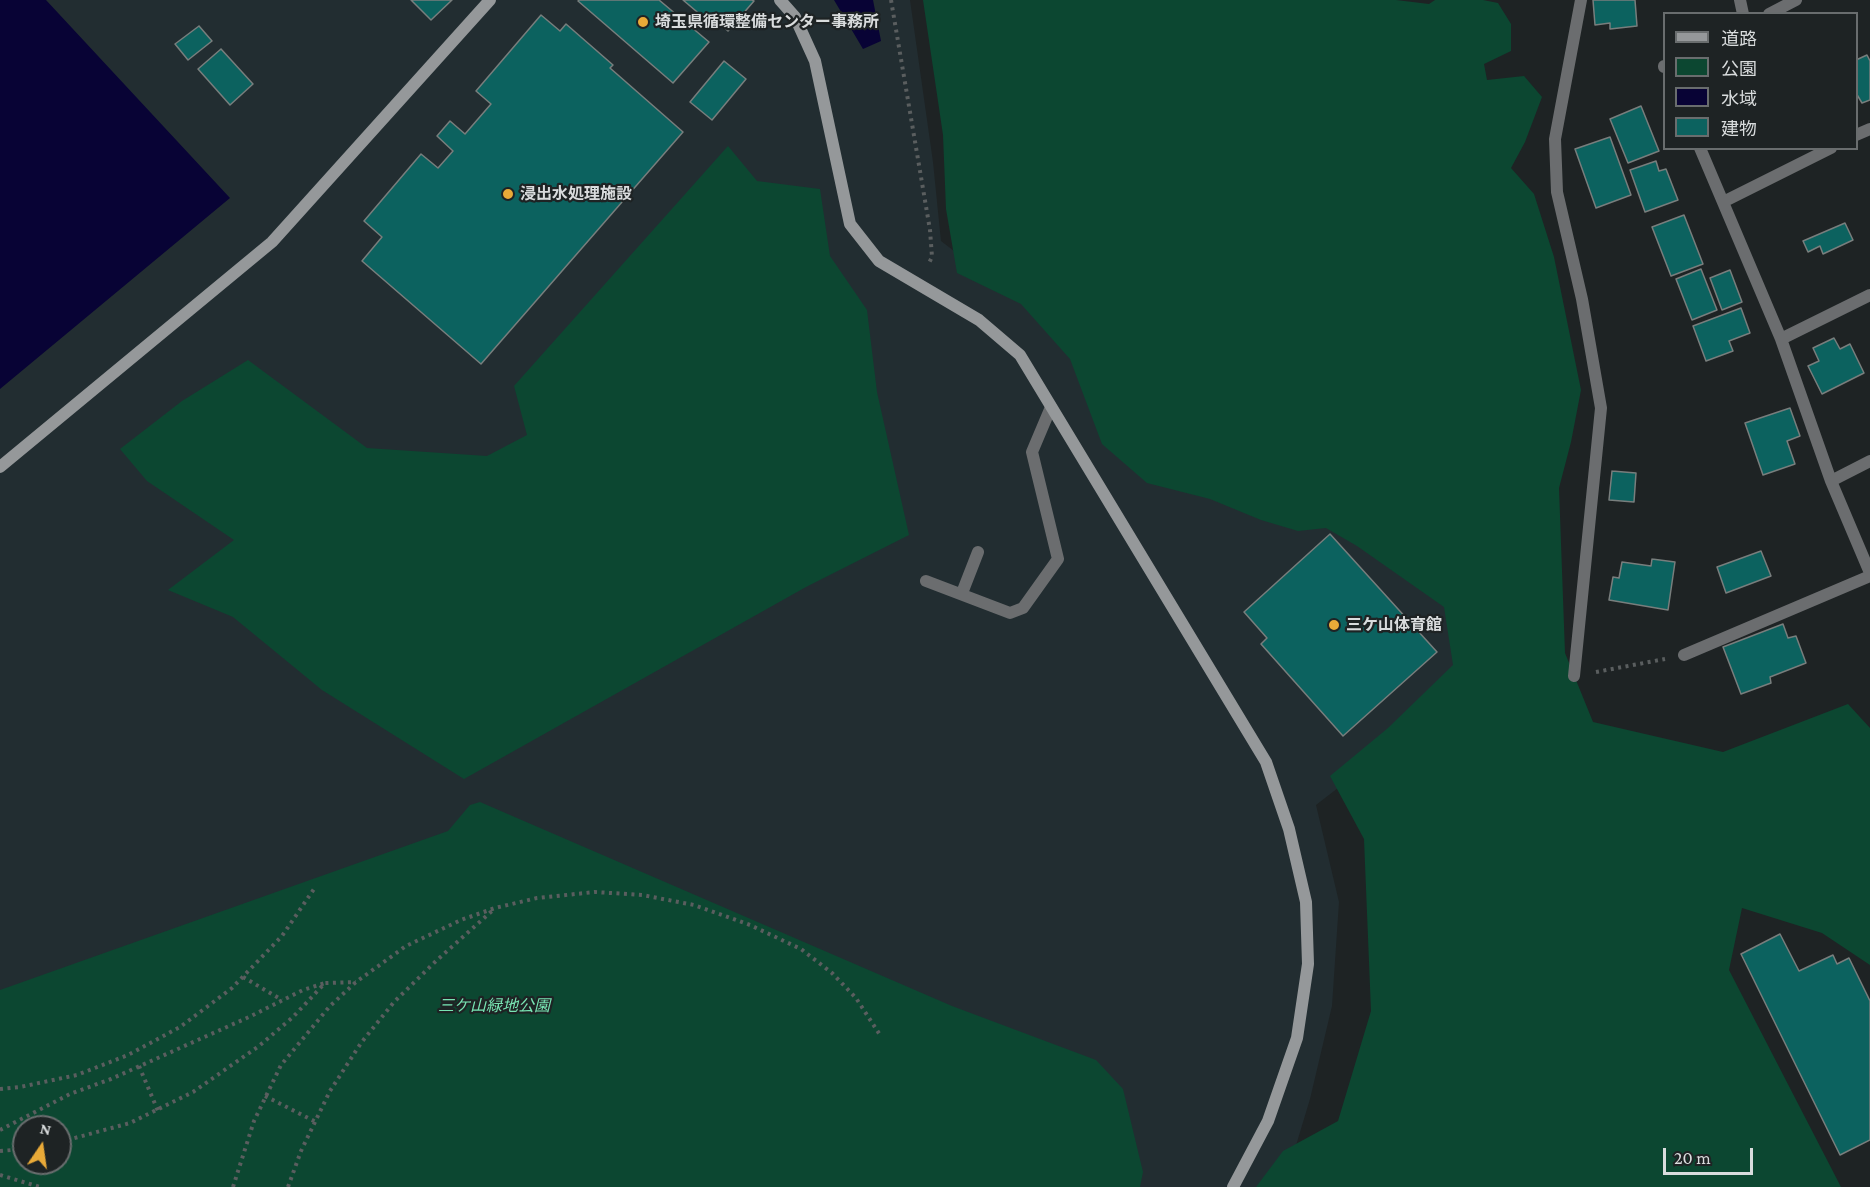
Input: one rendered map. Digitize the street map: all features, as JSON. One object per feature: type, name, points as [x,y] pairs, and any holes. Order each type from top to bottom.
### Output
[{"type":"street","points":[[0,468],[272,242],[490,0]]},
{"type":"street","points":[[780,0],[795,17],[815,61],[850,224],[879,261],[979,320],[1020,355],[1266,762],[1289,829],[1306,902],[1308,964],[1298,1038],[1268,1121],[1233,1187]]},
{"type":"street","points":[[1574,676],[1601,408],[1582,299],[1557,192],[1555,139],[1581,0]]},
{"type":"street","points":[[1773,12],[1796,0]]},
{"type":"street","points":[[1684,655],[1870,574],[1831,481],[1781,339],[1701,150]]},
{"type":"street","points":[[1723,202],[1827,150]]},
{"type":"street","points":[[1781,339],[1870,295]]},
{"type":"street","points":[[926,580],[1010,613],[1023,608],[1058,559],[1032,452],[1051,406]]},
{"type":"street","points":[[1831,481],[1870,461]]},
{"type":"street","points":[[962,593],[978,552]]},
{"type":"path","points":[[891,0],[930,230],[932,257],[918,285]]},
{"type":"path","points":[[1574,676],[1684,655]]},
{"type":"path","points":[[0,1089],[77,1075],[129,1055],[180,1027],[243,977],[282,936],[316,886]]},
{"type":"path","points":[[233,1187],[243,1151],[265,1096],[281,1065],[330,1006],[356,982],[406,946],[461,920],[495,908],[537,898],[596,892],[642,895],[694,905],[750,925],[801,949],[832,973],[856,998],[880,1035]]},
{"type":"path","points":[[288,1187],[301,1151],[330,1091],[361,1043],[394,1002],[436,960],[495,908]]},
{"type":"path","points":[[243,977],[283,1001]]},
{"type":"path","points":[[0,1130],[70,1094],[139,1066],[303,990],[325,983],[356,982]]},
{"type":"path","points":[[72,1139],[130,1123],[193,1092],[259,1046],[293,1017],[325,983]]},
{"type":"path","points":[[139,1066],[158,1111]]},
{"type":"path","points":[[265,1096],[316,1122]]},
{"type":"path","points":[[0,1175],[40,1187]]},
{"type":"shaded area","points":[[0,0],[910,0],[933,162],[941,241],[975,267],[1371,521],[1472,604],[1475,682],[1316,805],[1339,902],[1332,1006],[1310,1099],[1282,1187],[0,1187]]},
{"type":"green space","points":[[923,0],[1396,0],[1429,4],[1435,0],[1483,0],[1498,3],[1511,24],[1511,51],[1484,64],[1487,80],[1524,76],[1542,97],[1525,142],[1511,168],[1534,194],[1554,257],[1581,390],[1559,488],[1565,653],[1593,722],[1723,752],[1848,704],[1870,728],[1870,965],[1822,933],[1742,908],[1729,970],[1841,1187],[1256,1187],[1283,1151],[1338,1121],[1371,1011],[1364,839],[1330,776],[1388,728],[1453,665],[1444,607],[1357,546],[1326,528],[1298,531],[1261,520],[1210,499],[1147,483],[1102,444],[1070,359],[1021,304],[957,273],[946,209],[943,135]]},
{"type":"green space","points":[[728,146],[757,181],[820,189],[830,256],[867,310],[877,392],[909,535],[806,587],[464,779],[322,690],[233,617],[168,590],[234,540],[147,481],[120,449],[182,401],[248,360],[367,448],[487,456],[527,435],[514,386]]},
{"type":"green space","name":"三ケ山緑地公園","points":[[480,802],[952,1006],[1096,1060],[1123,1089],[1143,1172],[1140,1187],[0,1187],[0,990],[448,831],[470,805]]},
{"type":"water","points":[[0,0],[46,0],[230,198],[0,389]]},
{"type":"water","points":[[834,0],[873,0],[881,41],[863,49]]},
{"type":"building","points":[[411,0],[452,0],[431,20]]},
{"type":"building","name":"埼玉県循環整備センター事務所","points":[[579,0],[659,0],[709,42],[673,83]]},
{"type":"building","points":[[683,0],[754,1],[728,31],[720,23],[716,28]]},
{"type":"building","points":[[1593,0],[1635,0],[1637,26],[1610,29],[1610,23],[1595,25]]},
{"type":"building","name":"浸出水処理施設","points":[[541,15],[560,31],[566,24],[613,65],[610,68],[683,132],[481,364],[362,261],[382,237],[364,221],[421,154],[438,168],[453,151],[437,136],[450,121],[465,134],[491,104],[476,91]]},
{"type":"building","points":[[199,26],[212,41],[188,60],[175,44]]},
{"type":"building","points":[[221,49],[253,84],[230,105],[198,69]]},
{"type":"building","points":[[1867,55],[1870,61],[1870,100],[1862,103],[1858,96],[1858,59]]},
{"type":"building","points":[[724,61],[746,79],[712,120],[690,102]]},
{"type":"building","points":[[1641,106],[1659,151],[1628,163],[1610,119]]},
{"type":"building","points":[[1610,137],[1631,195],[1596,208],[1575,149]]},
{"type":"building","points":[[1656,161],[1659,171],[1666,169],[1678,200],[1645,212],[1630,170]]},
{"type":"building","points":[[1684,215],[1703,264],[1671,276],[1652,227]]},
{"type":"building","points":[[1845,223],[1853,240],[1823,254],[1820,246],[1808,252],[1803,241]]},
{"type":"building","points":[[1701,269],[1717,310],[1692,320],[1676,279]]},
{"type":"building","points":[[1730,270],[1742,302],[1722,310],[1710,278]]},
{"type":"building","points":[[1741,308],[1750,333],[1729,341],[1733,351],[1706,361],[1693,326]]},
{"type":"building","points":[[1834,338],[1840,349],[1850,344],[1864,373],[1822,394],[1808,366],[1819,361],[1813,348]]},
{"type":"building","points":[[1790,408],[1800,436],[1787,441],[1795,464],[1763,475],[1745,423]]},
{"type":"building","points":[[1612,471],[1636,473],[1634,502],[1609,500]]},
{"type":"building","name":"三ケ山体育館","points":[[1330,534],[1437,652],[1343,736],[1261,644],[1267,638],[1244,612]]},
{"type":"building","points":[[1761,551],[1771,576],[1726,593],[1717,567]]},
{"type":"building","points":[[1652,559],[1675,562],[1668,610],[1609,600],[1613,577],[1619,578],[1622,562],[1651,566]]},
{"type":"building","points":[[1783,624],[1788,638],[1796,636],[1806,663],[1770,677],[1771,683],[1741,694],[1723,647]]},
{"type":"building","points":[[1780,934],[1799,971],[1833,955],[1837,964],[1849,958],[1870,1001],[1870,1140],[1840,1155],[1741,954]]},
{"type":"place","name":"埼玉県循環整備センター事務所","points":[[643,22]]},
{"type":"place","name":"浸出水処理施設","points":[[508,194]]},
{"type":"place","name":"三ケ山体育館","points":[[1334,625]]}]
